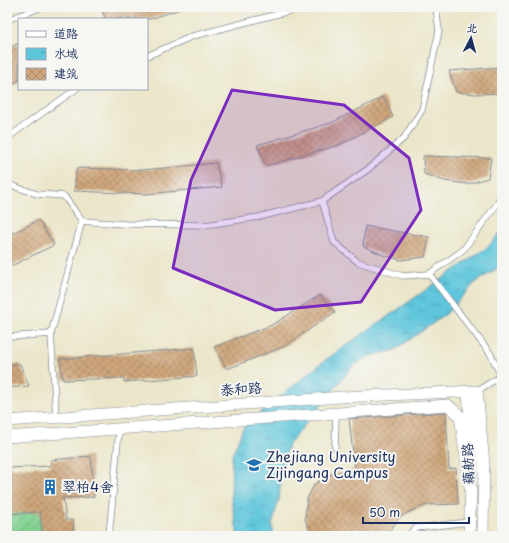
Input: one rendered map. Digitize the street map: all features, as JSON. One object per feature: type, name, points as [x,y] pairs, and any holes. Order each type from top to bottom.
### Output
[{"type":"street","name":"泰和路","points":[[7,421],[342,397],[473,391]]},
{"type":"street","name":"藕舫路","points":[[469,536],[473,453],[473,391]]},
{"type":"street","name":"藕舫路","points":[[473,391],[484,464],[483,536]]},
{"type":"street","points":[[7,437],[448,405],[460,416],[471,494]]},
{"type":"lane","points":[[7,20],[42,7]]},
{"type":"lane","points":[[148,56],[193,36],[305,7]]},
{"type":"lane","points":[[82,221],[125,224],[205,225],[259,217],[322,201],[367,170],[404,138],[422,110],[439,31],[436,7]]},
{"type":"lane","points":[[7,138],[75,90]]},
{"type":"lane","points":[[7,184],[37,194],[64,196],[82,221]]},
{"type":"lane","points":[[322,201],[334,242],[358,262],[403,276],[429,274],[463,250],[498,203],[502,190]]},
{"type":"lane","points":[[56,417],[50,334],[82,221]]},
{"type":"lane","points":[[429,274],[490,353],[502,376],[473,391]]},
{"type":"lane","points":[[7,337],[50,334]]},
{"type":"lane","points":[[331,413],[335,447]]},
{"type":"lane","points":[[109,536],[119,430]]},
{"type":"lane","points":[[407,536],[416,528],[469,522]]},
{"type":"highlighted area","points":[[232,90],[344,105],[409,158],[421,210],[361,302],[275,310],[173,268],[191,180]]},
{"type":"green space","points":[[46,511],[47,524],[41,524],[42,536],[7,536],[7,514]]},
{"type":"water","points":[[502,230],[502,265],[475,283],[446,314],[395,350],[367,357],[352,367],[288,445],[282,468],[279,499],[272,525],[274,536],[238,536],[231,498],[232,455],[244,426],[324,361],[489,246]]},
{"type":"building","points":[[100,7],[180,7],[180,9],[150,19],[106,18]]},
{"type":"building","points":[[18,44],[18,82],[7,87],[7,49]]},
{"type":"building","points":[[502,67],[502,93],[476,94],[456,92],[449,71]]},
{"type":"building","points":[[383,97],[393,117],[339,145],[266,166],[257,145],[331,123]]},
{"type":"building","points":[[423,156],[491,158],[488,178],[468,184],[445,181],[424,174]]},
{"type":"building","points":[[216,163],[222,187],[145,194],[74,191],[77,168],[143,170]]},
{"type":"building","points":[[39,220],[54,245],[7,268],[7,236]]},
{"type":"building","points":[[365,226],[429,237],[425,257],[401,260],[383,255],[363,246]]},
{"type":"building","points":[[320,295],[335,312],[285,346],[227,369],[214,347],[272,325]]},
{"type":"building","points":[[194,348],[197,376],[124,382],[124,378],[63,380],[60,359]]},
{"type":"building","points":[[7,364],[20,364],[29,386],[7,388]]},
{"type":"building","points":[[446,412],[449,469],[456,468],[458,504],[426,505],[409,512],[399,518],[386,536],[312,536],[305,519],[307,499],[314,485],[328,475],[355,470],[349,419]]},
{"type":"building","name":"翠柏4舍","points":[[91,456],[94,497],[63,498],[66,520],[73,520],[74,536],[42,536],[40,512],[7,514],[7,468],[51,466],[51,460]]},
{"type":"place","name":"Zhejiang University Zijingang Campus","points":[[254,465]]},
{"type":"place","name":"翠柏4舍","points":[[50,487]]}]
